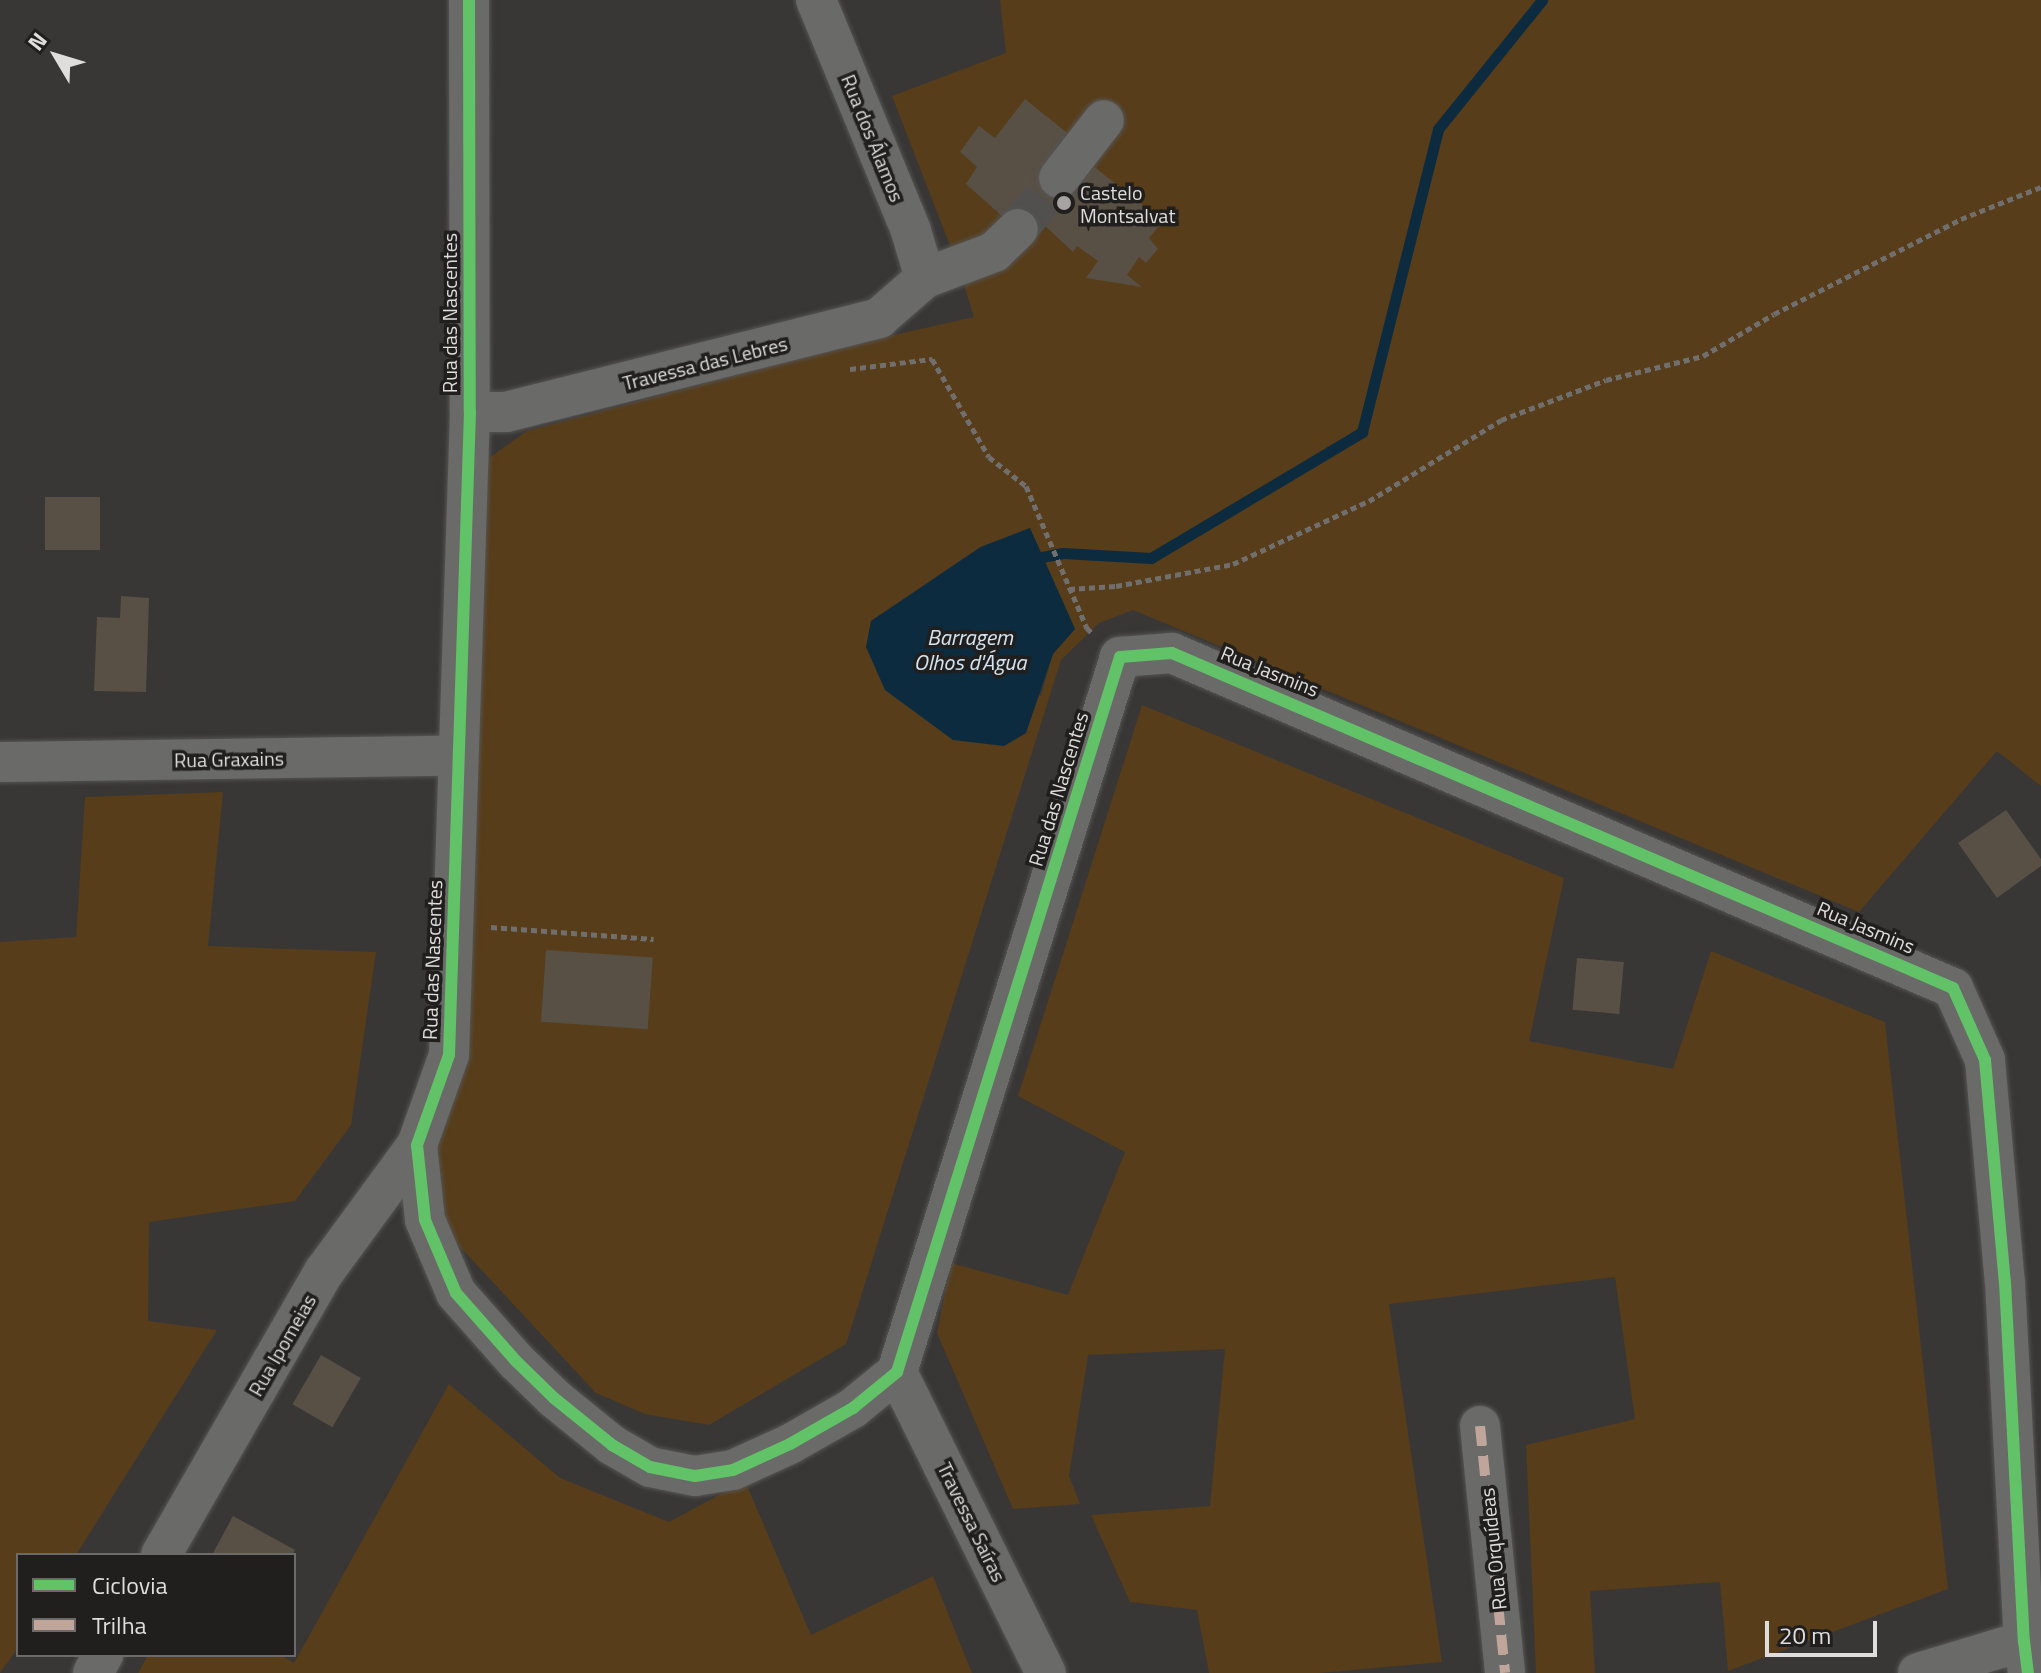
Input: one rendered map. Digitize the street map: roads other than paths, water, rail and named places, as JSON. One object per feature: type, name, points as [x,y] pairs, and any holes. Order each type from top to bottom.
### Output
[{"type":"street","name":"Rua das Nascentes","points":[[469,0],[470,412],[449,1055],[417,1145],[425,1220],[456,1293],[554,1398],[612,1445],[650,1467],[695,1476],[733,1470],[790,1444],[853,1408],[897,1372],[1120,657]]},
{"type":"street","name":"Rua dos Álamos","points":[[816,0],[911,231],[925,278]]},
{"type":"street","points":[[1059,178],[1104,120]]},
{"type":"street","points":[[925,278],[994,252],[1018,229]]},
{"type":"street","name":"Travessa das Lebres","points":[[470,412],[506,412],[879,318],[925,278]]},
{"type":"street","name":"Rua Jasmins","points":[[1120,657],[1172,653],[1953,988],[1985,1060],[2005,1282],[2026,1657]]},
{"type":"street","name":"Rua Graxains","points":[[0,762],[458,756]]},
{"type":"street","name":"Rua Ipomeias","points":[[162,1553],[324,1272],[417,1145]]},
{"type":"street","name":"Travessa Saíras","points":[[897,1372],[1046,1673]]},
{"type":"street","name":"Rua Orquídeas","points":[[1480,1426],[1505,1673]]},
{"type":"street","points":[[1918,1673],[2026,1657]]},
{"type":"water","name":"Barragem Olhos d'Água","points":[[1030,528],[1075,629],[1053,654],[1026,733],[1004,746],[953,740],[885,690],[866,647],[871,621],[981,547]]},
{"type":"waterway","points":[[1042,557],[1063,553],[1151,558],[1362,432],[1438,129],[1542,0]]},
{"type":"tunnel","points":[[1018,229],[1059,178]]},
{"type":"place","name":"Castelo Montsalvat","points":[[1064,203]]}]
